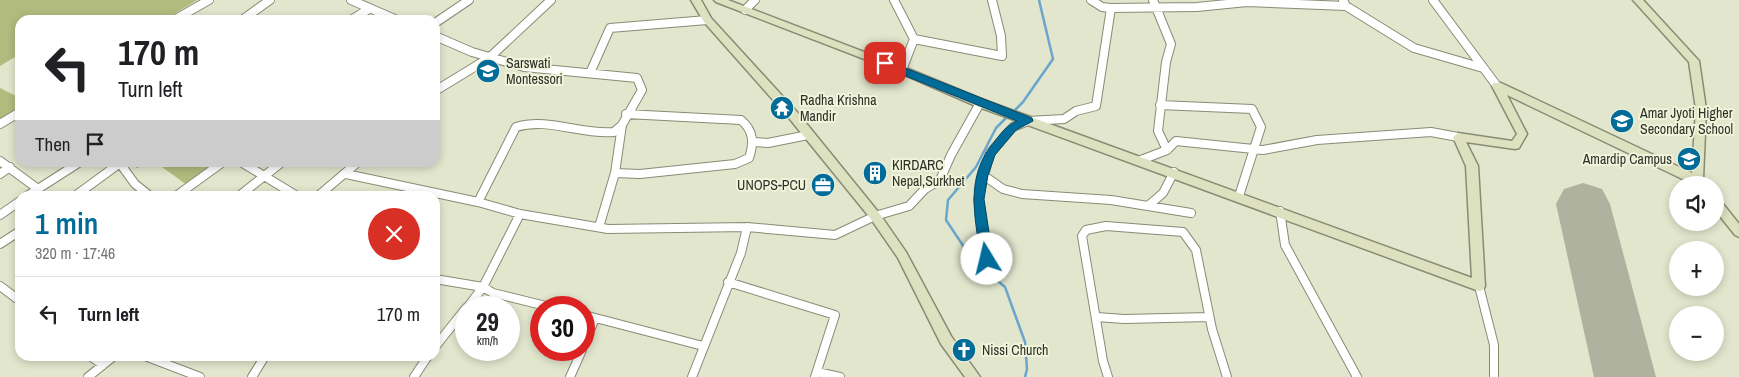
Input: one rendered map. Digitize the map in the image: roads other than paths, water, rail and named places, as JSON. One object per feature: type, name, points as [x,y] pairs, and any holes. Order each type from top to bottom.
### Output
[{"type":"street","points":[[183,15],[209,0]]},
{"type":"street","points":[[249,15],[270,0]]},
{"type":"street","points":[[351,0],[384,15]]},
{"type":"street","points":[[440,20],[469,0]]},
{"type":"street","points":[[696,0],[707,20],[745,60],[875,216],[902,255],[946,340],[973,377]]},
{"type":"street","points":[[719,0],[902,70],[1025,120],[1142,160],[1479,286]]},
{"type":"street","points":[[745,10],[755,0]]},
{"type":"street","points":[[894,0],[914,39],[902,70]]},
{"type":"street","points":[[914,39],[1002,56],[1001,36],[992,0]]},
{"type":"street","points":[[1091,0],[1102,7],[1111,8],[1155,3],[1197,6],[1246,1],[1345,3],[1414,48],[1483,68]]},
{"type":"street","points":[[1142,160],[1167,150],[1176,141],[1263,150],[1317,140],[1431,132],[1515,144],[1522,134],[1497,86],[1433,0]]},
{"type":"street","points":[[1638,0],[1694,61],[1701,109],[1699,176]]},
{"type":"street","points":[[440,88],[489,58],[547,1]]},
{"type":"street","points":[[1155,3],[1163,28],[1171,44],[1160,106],[1158,131],[1167,150]]},
{"type":"street","points":[[987,259],[978,199],[990,153],[1012,127],[1025,120],[1064,119],[1076,111],[1096,106],[1111,8]]},
{"type":"street","points":[[360,15],[369,9]]},
{"type":"street","points":[[590,72],[610,28],[707,20]]},
{"type":"street","points":[[440,40],[489,58],[538,69],[615,73],[637,78],[642,90],[626,114],[622,125],[615,173],[599,227]]},
{"type":"street","points":[[1497,86],[1686,176]]},
{"type":"street","points":[[440,194],[520,214],[599,227],[747,227],[835,235],[875,216],[908,206],[925,189],[940,180],[951,155],[968,128],[980,103]]},
{"type":"street","points":[[1160,106],[1252,109],[1261,127],[1239,196]]},
{"type":"street","points":[[615,173],[640,174],[735,164],[749,158],[755,142],[749,125],[741,120],[626,114]]},
{"type":"street","points":[[0,124],[15,115]]},
{"type":"street","points":[[478,202],[516,127],[527,121],[608,134],[614,132],[622,125]]},
{"type":"street","points":[[755,142],[768,143],[808,135]]},
{"type":"street","points":[[1458,137],[1472,166],[1479,286],[1494,345],[1494,377]]},
{"type":"street","points":[[0,161],[38,189]]},
{"type":"street","points":[[0,174],[10,167]]},
{"type":"street","points":[[35,191],[72,167]]},
{"type":"street","points":[[82,191],[115,167]]},
{"type":"street","points":[[123,167],[129,177],[144,191]]},
{"type":"street","points":[[183,191],[216,167]]},
{"type":"street","points":[[250,167],[289,191]]},
{"type":"street","points":[[245,191],[275,167]]},
{"type":"street","points":[[324,191],[353,167]]},
{"type":"street","points":[[1148,206],[1163,193],[1174,172]]},
{"type":"street","points":[[346,174],[426,191]]},
{"type":"street","points":[[983,175],[1003,188],[1022,194],[1102,199],[1191,212]]},
{"type":"street","points":[[0,214],[15,204]]},
{"type":"street","points":[[1280,212],[1285,245],[1357,377]]},
{"type":"street","points":[[1724,213],[1739,232]]},
{"type":"street","points":[[477,296],[484,287],[520,214]]},
{"type":"street","points":[[1108,377],[1103,361],[1082,236],[1086,230],[1106,226],[1183,232],[1196,250],[1209,317],[1227,377]]},
{"type":"street","points":[[692,377],[741,253],[747,227]]},
{"type":"street","points":[[0,244],[15,234]]},
{"type":"street","points":[[440,280],[484,287],[493,293],[530,302]]},
{"type":"street","points":[[728,282],[835,315],[816,374],[840,377]]},
{"type":"street","points":[[0,286],[15,297]]},
{"type":"street","points":[[1097,317],[1124,319],[1209,317]]},
{"type":"street","points":[[595,318],[703,346]]},
{"type":"street","points":[[440,341],[455,323]]},
{"type":"street","points":[[97,361],[103,365]]},
{"type":"street","points":[[88,377],[108,361]]},
{"type":"street","points":[[159,361],[200,377]]},
{"type":"street","points":[[252,377],[262,361]]},
{"type":"street","points":[[414,377],[425,361]]},
{"type":"street","points":[[570,377],[577,361]]},
{"type":"waterway","points":[[1012,113],[1023,102],[1053,59],[1039,0]]},
{"type":"waterway","points":[[1008,116],[996,128],[976,167],[948,200],[946,220],[972,259],[1005,287],[1025,342],[1027,369],[1025,377]]},
{"type":"place","name":"Sarswati Montessori","points":[[488,71]]},
{"type":"place","name":"Radha Krishna Mandir","points":[[782,108]]},
{"type":"place","name":"Amar Jyoti Higher Secondary School","points":[[1622,121]]},
{"type":"place","name":"Amardip Campus","points":[[1689,159]]},
{"type":"place","name":"KIRDARC Nepal,Surkhet","points":[[875,173]]},
{"type":"place","name":"UNOPS-PCU","points":[[823,185]]},
{"type":"place","name":"Nissi Church","points":[[964,350]]}]
